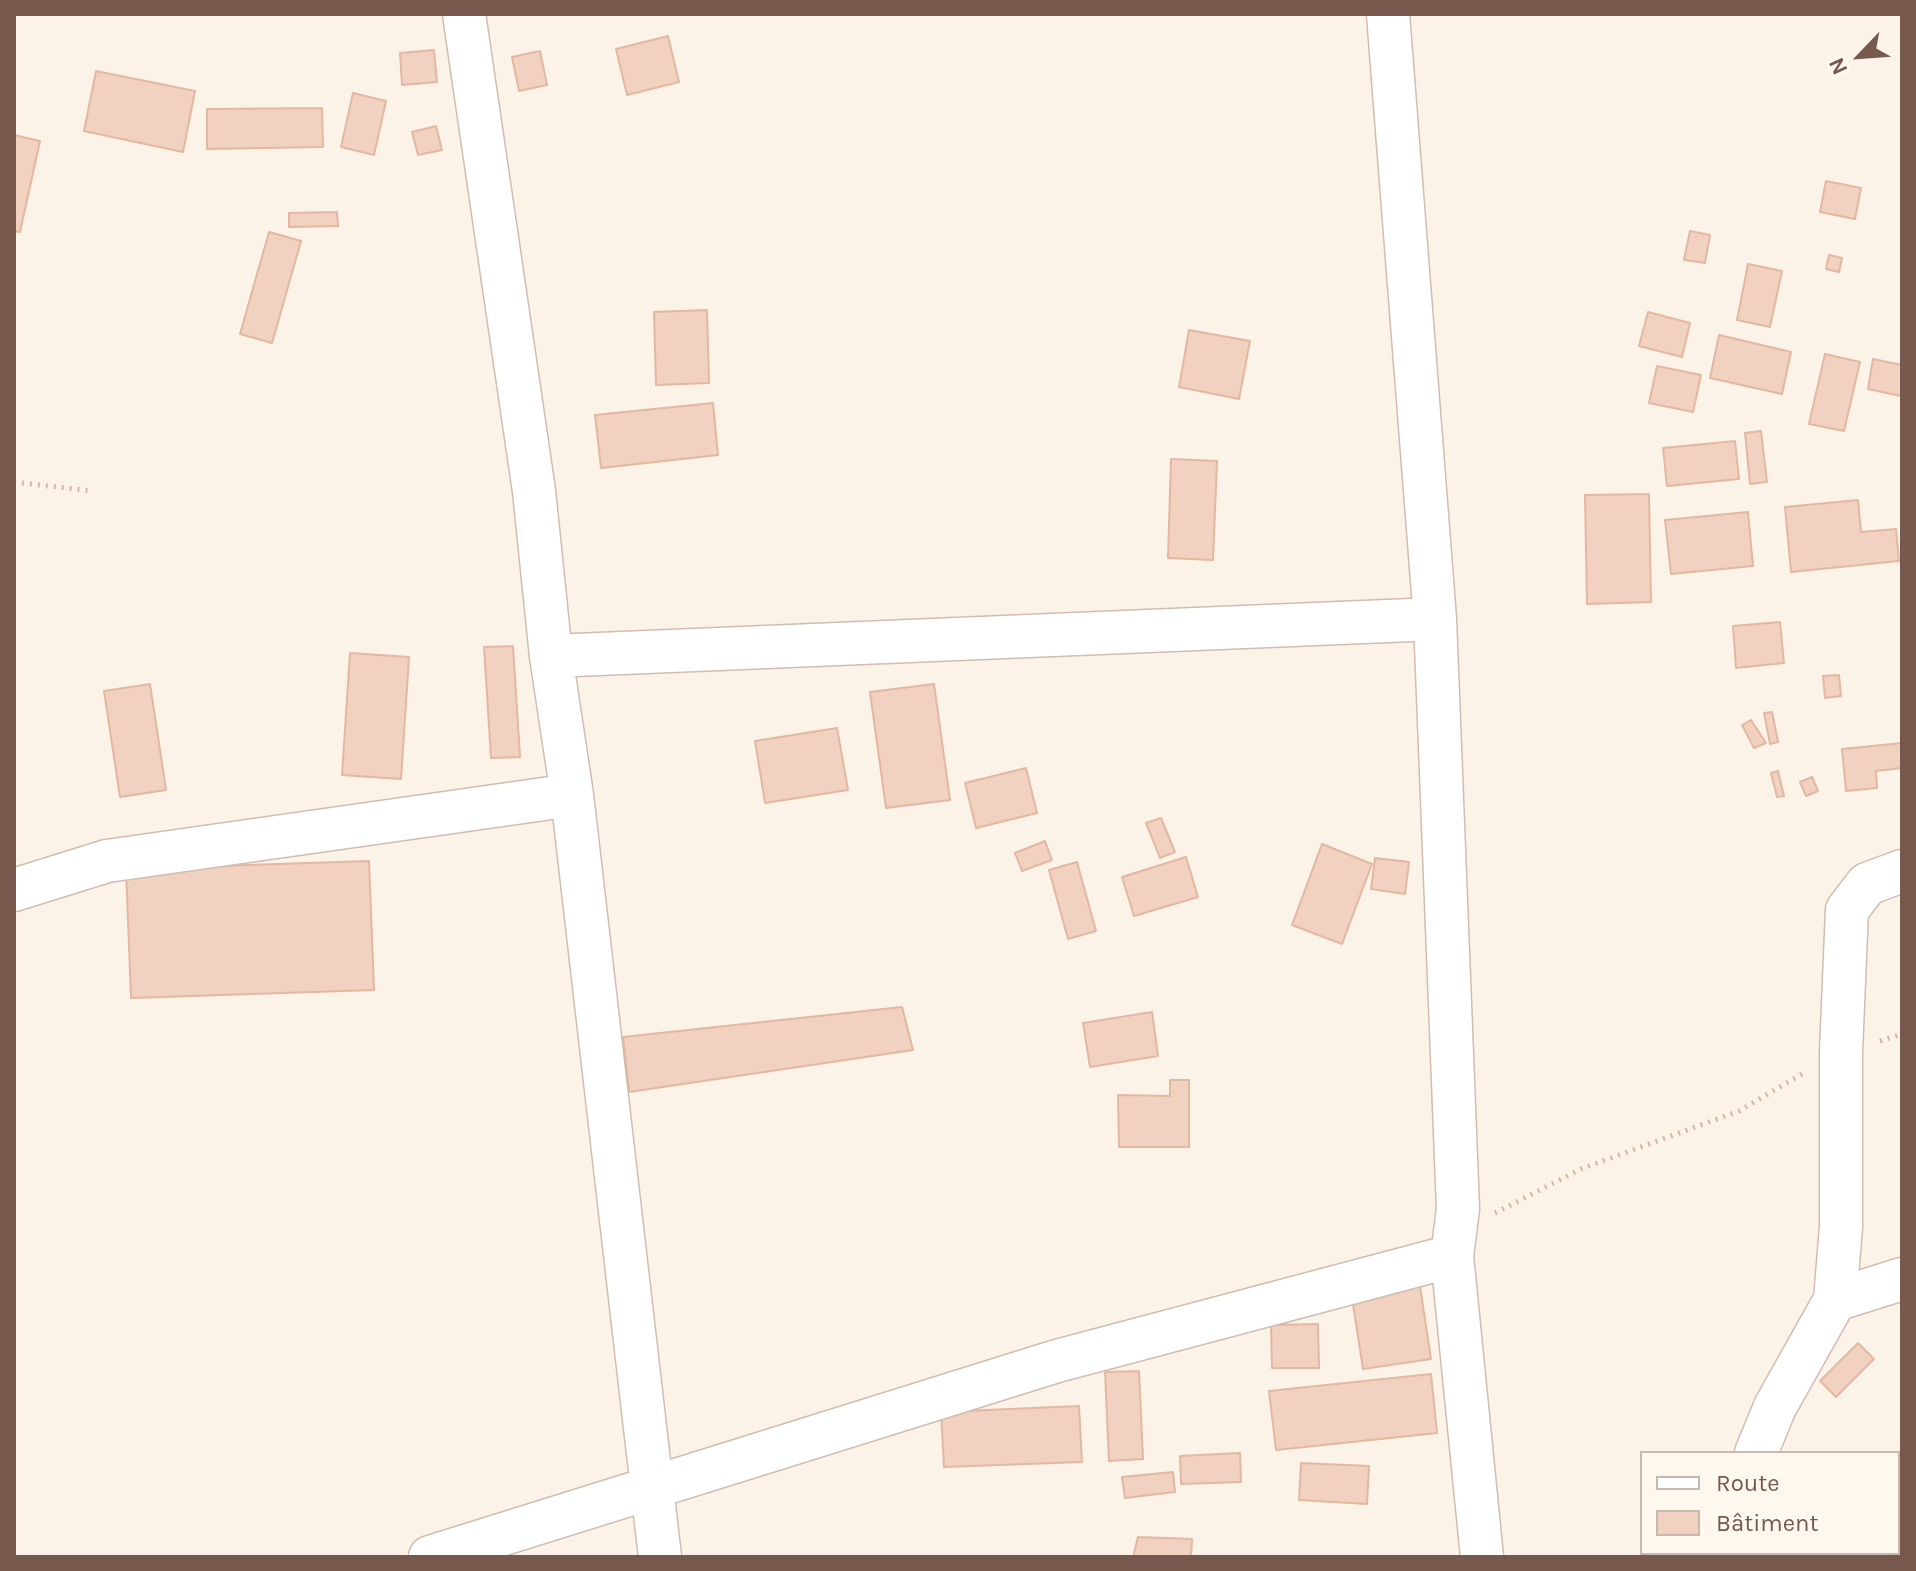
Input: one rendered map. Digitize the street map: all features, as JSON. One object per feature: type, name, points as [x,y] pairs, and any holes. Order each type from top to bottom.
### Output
[{"type":"street","points":[[464,14],[534,491],[551,656],[572,795],[660,1557]]},
{"type":"street","points":[[1388,14],[1435,619],[1458,1209],[1452,1256],[1482,1557]]},
{"type":"street","points":[[551,656],[1435,619]]},
{"type":"street","points":[[14,890],[107,861],[572,795]]},
{"type":"street","points":[[1757,1451],[1775,1407],[1835,1300],[1841,1227],[1841,1052],[1847,910],[1867,884],[1902,871]]},
{"type":"street","points":[[430,1557],[1057,1361],[1452,1256]]},
{"type":"street","points":[[1835,1300],[1902,1279]]},
{"type":"path","points":[[14,482],[92,491]]},
{"type":"path","points":[[1458,1209],[1498,1213],[1581,1169],[1739,1111],[1841,1052],[1902,1034]]},
{"type":"building","points":[[668,36],[679,82],[627,95],[616,49]]},
{"type":"building","points":[[434,50],[437,82],[402,85],[400,53]]},
{"type":"building","points":[[540,51],[547,85],[519,91],[512,57]]},
{"type":"building","points":[[96,71],[195,91],[183,152],[84,131]]},
{"type":"building","points":[[353,93],[386,101],[374,155],[341,147]]},
{"type":"building","points":[[322,108],[323,147],[207,149],[207,109]]},
{"type":"building","points":[[436,126],[442,150],[418,155],[412,132]]},
{"type":"building","points":[[14,135],[40,141],[20,232],[14,231]]},
{"type":"building","points":[[1826,181],[1861,188],[1855,219],[1820,212]]},
{"type":"building","points":[[337,212],[338,226],[289,227],[289,213]]},
{"type":"building","points":[[1690,231],[1710,235],[1705,263],[1684,260]]},
{"type":"building","points":[[269,232],[301,241],[272,343],[240,334]]},
{"type":"building","points":[[1829,255],[1842,258],[1839,272],[1826,269]]},
{"type":"building","points":[[1748,264],[1782,271],[1770,327],[1737,320]]},
{"type":"building","points":[[707,310],[709,383],[656,385],[654,312]]},
{"type":"building","points":[[1648,312],[1690,323],[1682,357],[1639,346]]},
{"type":"building","points":[[1189,330],[1250,341],[1239,399],[1179,387]]},
{"type":"building","points":[[1719,335],[1791,352],[1782,394],[1710,378]]},
{"type":"building","points":[[1825,354],[1860,362],[1844,431],[1809,424]]},
{"type":"building","points":[[1873,359],[1902,365],[1901,396],[1868,389]]},
{"type":"building","points":[[1657,366],[1701,375],[1693,412],[1649,403]]},
{"type":"building","points":[[713,403],[718,455],[601,468],[595,415]]},
{"type":"building","points":[[1761,431],[1767,482],[1750,484],[1745,433]]},
{"type":"building","points":[[1735,441],[1739,479],[1667,486],[1663,448]]},
{"type":"building","points":[[1171,459],[1217,461],[1213,560],[1168,558]]},
{"type":"building","points":[[1649,494],[1651,602],[1587,604],[1585,495]]},
{"type":"building","points":[[1858,500],[1861,532],[1896,529],[1899,561],[1791,572],[1785,507]]},
{"type":"building","points":[[1748,512],[1753,566],[1671,574],[1665,520]]},
{"type":"building","points":[[1780,622],[1784,663],[1736,668],[1733,626]]},
{"type":"building","points":[[513,646],[520,757],[491,758],[484,647]]},
{"type":"building","points":[[350,653],[409,657],[401,779],[342,775]]},
{"type":"building","points":[[1839,675],[1841,696],[1825,698],[1823,676]]},
{"type":"building","points":[[150,684],[166,790],[120,797],[104,691]]},
{"type":"building","points":[[934,684],[950,800],[886,808],[870,692]]},
{"type":"building","points":[[1772,712],[1778,742],[1770,744],[1764,713]]},
{"type":"building","points":[[1751,720],[1766,743],[1754,748],[1742,725]]},
{"type":"building","points":[[837,728],[848,790],[765,803],[755,741]]},
{"type":"building","points":[[1902,743],[1902,768],[1876,771],[1877,788],[1846,791],[1842,749]]},
{"type":"building","points":[[1026,768],[1037,813],[976,828],[965,783]]},
{"type":"building","points":[[1778,771],[1784,796],[1777,797],[1771,773]]},
{"type":"building","points":[[1812,777],[1818,791],[1806,796],[1800,782]]},
{"type":"building","points":[[1161,818],[1175,852],[1160,858],[1146,823]]},
{"type":"building","points":[[1045,841],[1052,860],[1022,871],[1015,853]]},
{"type":"building","points":[[1322,844],[1372,864],[1342,944],[1292,925]]},
{"type":"building","points":[[1186,857],[1198,897],[1134,916],[1122,877]]},
{"type":"building","points":[[1375,858],[1409,862],[1405,894],[1371,889]]},
{"type":"building","points":[[369,861],[374,990],[131,998],[126,869]]},
{"type":"building","points":[[1077,862],[1096,931],[1068,939],[1049,870]]},
{"type":"building","points":[[902,1007],[913,1050],[629,1092],[623,1037]]},
{"type":"building","points":[[1152,1012],[1158,1056],[1090,1067],[1083,1023]]},
{"type":"building","points":[[1170,1080],[1189,1080],[1189,1147],[1119,1147],[1118,1095],[1170,1096]]},
{"type":"building","points":[[1419,1280],[1431,1359],[1363,1369],[1351,1291]]},
{"type":"building","points":[[1318,1324],[1319,1368],[1272,1368],[1271,1325]]},
{"type":"building","points":[[1858,1343],[1874,1359],[1836,1397],[1820,1381]]},
{"type":"building","points":[[1139,1371],[1143,1459],[1109,1461],[1105,1372]]},
{"type":"building","points":[[1431,1374],[1437,1433],[1276,1450],[1269,1391]]},
{"type":"building","points":[[1079,1406],[1082,1462],[944,1467],[941,1412]]},
{"type":"building","points":[[1240,1453],[1241,1482],[1181,1484],[1180,1456]]},
{"type":"building","points":[[1301,1463],[1369,1466],[1367,1504],[1299,1500]]},
{"type":"building","points":[[1173,1472],[1175,1492],[1125,1498],[1122,1477]]},
{"type":"building","points":[[1138,1537],[1192,1539],[1191,1557],[1133,1557]]}]
